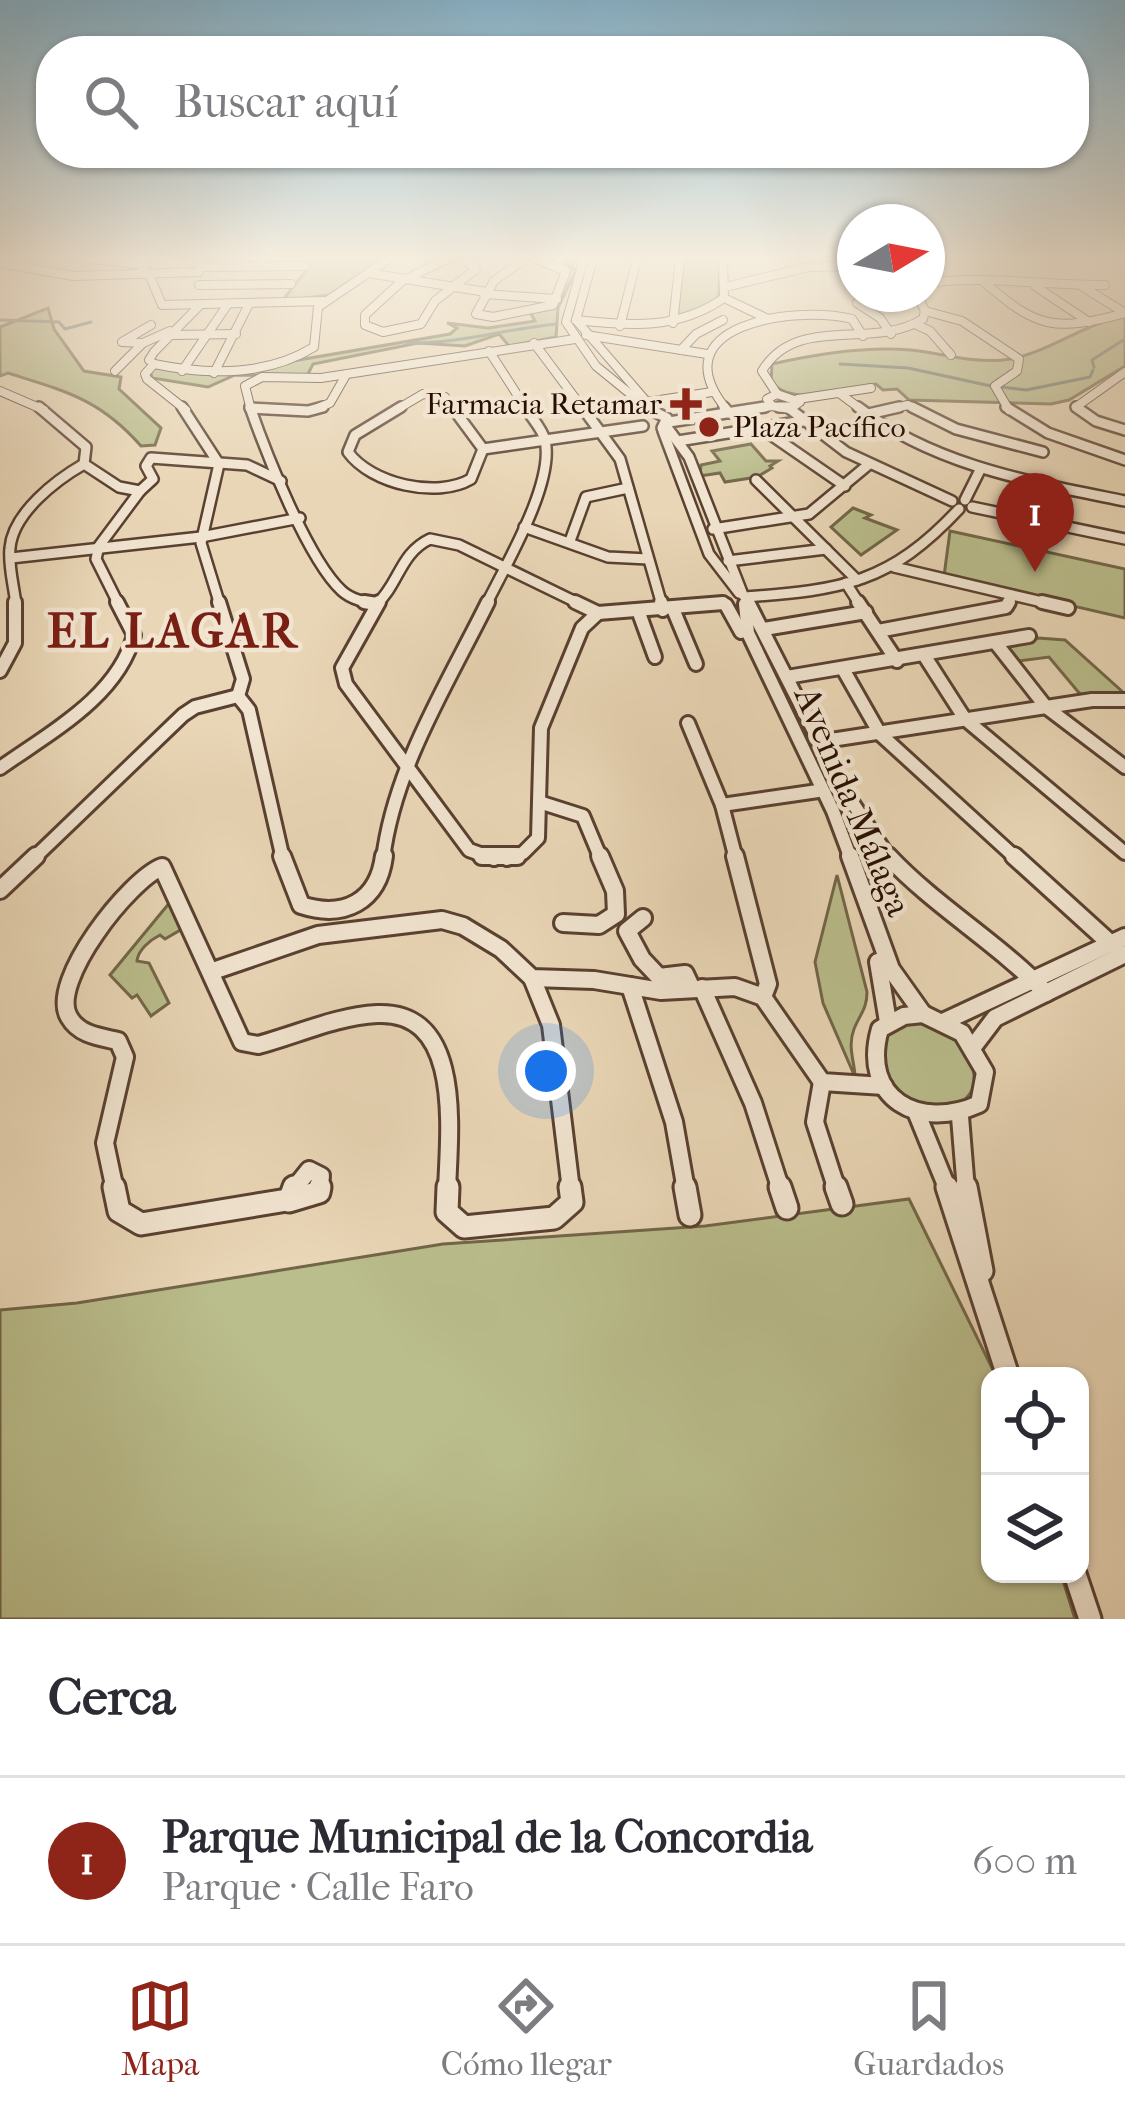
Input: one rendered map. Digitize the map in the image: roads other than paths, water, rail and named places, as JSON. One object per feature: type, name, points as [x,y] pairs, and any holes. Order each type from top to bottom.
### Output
[{"type":"street","points":[[135,335],[122,342],[143,343]]},
{"type":"street","points":[[115,371],[143,343],[164,335]]},
{"type":"street","points":[[188,335],[172,335],[149,357],[154,364],[214,373],[276,365],[306,356],[314,347],[314,335]]},
{"type":"street","points":[[182,370],[208,335]]},
{"type":"street","points":[[214,373],[236,335]]},
{"type":"street","points":[[571,335],[653,422],[678,441],[688,457],[728,561],[735,598]]},
{"type":"street","points":[[586,335],[647,403],[717,572],[764,629],[818,742],[885,854],[917,887],[1014,959],[1040,987]]},
{"type":"street","points":[[377,604],[363,603],[339,589],[280,481],[244,393],[251,380],[346,375],[586,335],[707,354]]},
{"type":"street","points":[[681,350],[695,335]]},
{"type":"street","points":[[727,411],[712,392],[705,366],[707,354],[730,335]]},
{"type":"street","points":[[883,335],[808,339],[776,351],[762,371],[777,394],[795,404],[802,421],[868,466],[962,504],[1125,539]]},
{"type":"street","points":[[932,335],[951,355]]},
{"type":"street","points":[[982,335],[1019,359],[1017,370],[995,386],[1006,411],[1125,460]]},
{"type":"street","points":[[534,344],[620,459],[665,608],[696,664]]},
{"type":"street","points":[[238,696],[249,710],[286,873],[301,905],[314,911],[346,909],[373,892],[407,768],[508,568],[544,469],[545,439],[489,351]]},
{"type":"street","points":[[154,364],[145,374],[147,379],[191,414],[219,464],[201,537],[243,679],[238,696]]},
{"type":"street","points":[[1125,372],[1076,406],[1096,421],[1125,430]]},
{"type":"street","points":[[250,408],[324,408],[340,395],[346,375]]},
{"type":"street","points":[[483,449],[795,404],[871,388]]},
{"type":"street","points":[[0,391],[15,394],[65,424],[86,447],[84,464],[35,505],[13,536],[18,646],[0,671]]},
{"type":"street","points":[[647,403],[712,392]]},
{"type":"street","points":[[839,393],[864,415],[941,457],[1125,501]]},
{"type":"street","points":[[423,394],[446,398],[483,449],[470,481],[446,489],[430,489],[361,468],[348,452],[355,435],[423,394]]},
{"type":"street","points":[[770,404],[777,394]]},
{"type":"street","points":[[864,415],[908,405],[956,429],[1043,452]]},
{"type":"street","points":[[678,441],[802,421]]},
{"type":"street","points":[[761,428],[845,486]]},
{"type":"street","points":[[0,768],[97,694],[134,648],[134,635],[95,559],[99,546],[153,479],[146,466],[152,458],[247,465],[280,481]]},
{"type":"street","points":[[84,464],[119,487],[140,491]]},
{"type":"street","points":[[713,529],[795,519],[819,508],[868,466]]},
{"type":"street","points":[[665,608],[598,613],[582,628],[541,728],[538,838],[527,852],[508,860],[487,860],[470,850],[346,684],[342,668],[377,604],[387,598],[412,545],[430,539],[459,545],[598,613],[639,613],[852,581],[894,567],[922,548],[962,504],[980,470]]},
{"type":"street","points":[[756,481],[852,581],[897,661]]},
{"type":"street","points":[[570,541],[586,497],[628,488]]},
{"type":"street","points":[[11,558],[201,537],[301,518]]},
{"type":"street","points":[[524,527],[608,557],[648,559]]},
{"type":"street","points":[[728,561],[826,549]]},
{"type":"street","points":[[894,567],[1068,608]]},
{"type":"street","points":[[878,631],[1006,607],[1012,595]]},
{"type":"street","name":"Avenida Málaga","points":[[735,598],[740,629],[818,791],[850,870],[880,969],[888,1022]]},
{"type":"street","name":"Avenida Málaga","points":[[735,598],[833,811],[886,965],[902,993],[922,1014]]},
{"type":"street","points":[[764,629],[866,612]]},
{"type":"street","points":[[639,613],[655,657]]},
{"type":"street","points":[[787,677],[1029,636]]},
{"type":"street","points":[[995,642],[1046,707],[1125,767]]},
{"type":"street","points":[[924,656],[965,719],[1125,853]]},
{"type":"street","points":[[843,669],[880,734],[1120,945],[1040,987],[995,1018],[973,1046]]},
{"type":"street","points":[[0,890],[183,715],[195,707],[238,696]]},
{"type":"street","points":[[818,742],[1046,707],[1125,700]]},
{"type":"street","points":[[688,723],[722,806],[768,984],[763,997]]},
{"type":"street","points":[[722,806],[818,791]]},
{"type":"street","points":[[539,802],[583,816],[615,891],[616,914],[599,925],[563,923]]},
{"type":"street","points":[[213,971],[318,935],[442,920],[463,926],[501,949],[532,978],[551,1025],[572,1202],[554,1218],[464,1227],[447,1212],[445,1060],[430,1031],[409,1015],[379,1013],[258,1045],[242,1042],[162,867],[149,872],[76,959],[64,991],[68,1015],[80,1030],[118,1041],[124,1058],[105,1143],[119,1211],[141,1224],[287,1200]]},
{"type":"street","points":[[643,918],[627,931],[628,940],[656,975],[685,974],[697,988],[753,1103],[788,1208]]},
{"type":"street","points":[[532,978],[630,986],[735,987],[763,997],[822,1082],[815,1122],[842,1204]]},
{"type":"street","points":[[630,986],[674,1122],[690,1215]]},
{"type":"street","points":[[943,1022],[1040,987]]},
{"type":"street","points":[[874,1080],[875,1039],[888,1022],[922,1014],[943,1022],[973,1046],[985,1072],[979,1104],[960,1117],[916,1114]]},
{"type":"street","points":[[822,1082],[874,1080],[916,1114],[936,1154],[1006,1367]]},
{"type":"street","points":[[960,1117],[961,1163],[993,1329]]},
{"type":"street","points":[[1078,1583],[1090,1619]]},
{"type":"waterway","points":[[407,343],[487,335]]},
{"type":"waterway","points":[[1094,367],[1092,360],[1125,339]]},
{"type":"waterway","points":[[840,364],[908,368],[991,386]]},
{"type":"waterway","points":[[1001,387],[1026,390],[1090,377],[1093,370]]},
{"type":"place","name":"Farmacia Retamar","points":[[686,404]]},
{"type":"place","name":"Plaza Pacífico","points":[[709,427]]},
{"type":"place","name":"Parque Municipal de la Concordia","points":[[1035,572]]},
{"type":"district","name":"EL LAGAR","points":[[173,631]]}]
